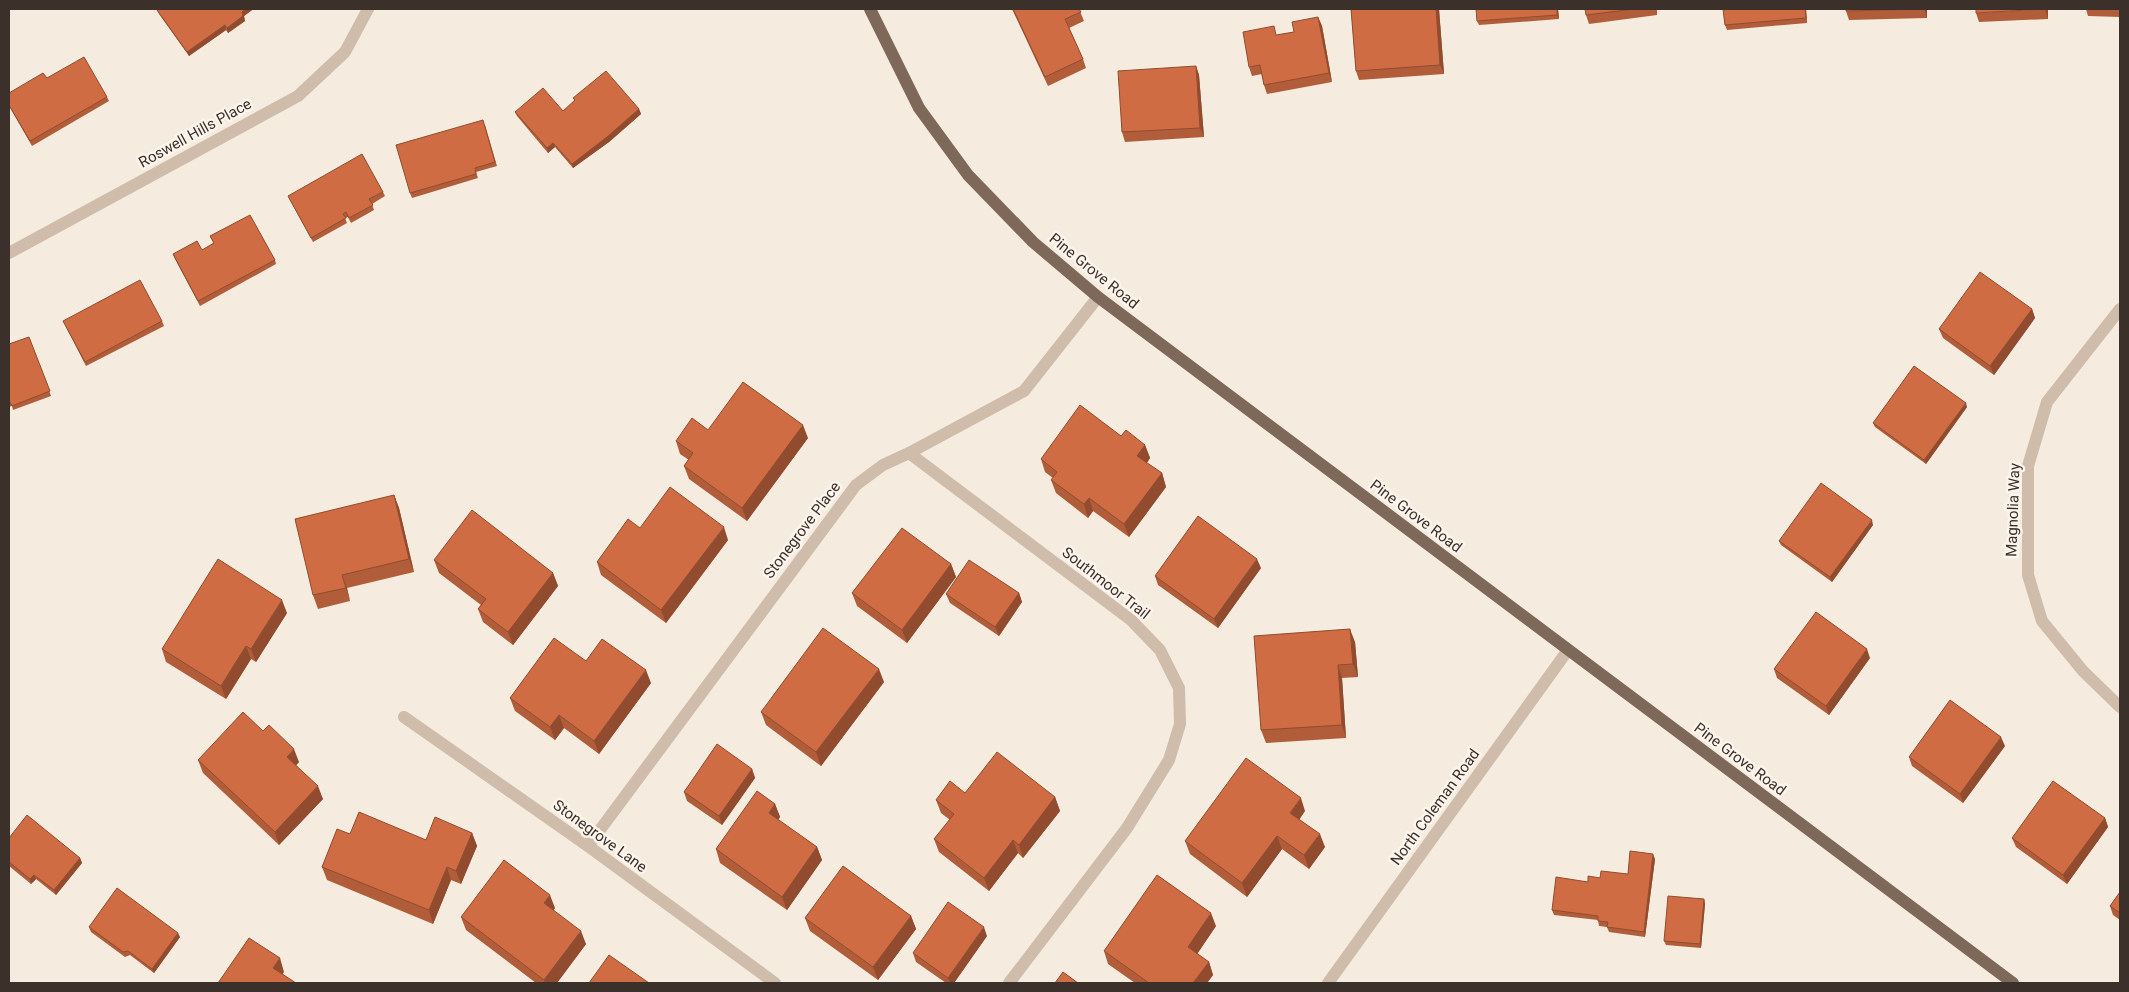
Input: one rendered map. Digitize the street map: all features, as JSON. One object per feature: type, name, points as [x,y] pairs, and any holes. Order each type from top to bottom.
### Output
[{"type":"main road","name":"Pine Grove Road","points":[[870,9],[919,108],[968,175],[1032,242],[1098,296],[2013,983]]},
{"type":"street","name":"Roswell Hills Place","points":[[9,253],[298,96],[345,52],[368,9]]},
{"type":"street","name":"Stonegrove Place","points":[[588,846],[856,485],[883,465],[1024,391],[1098,296]]},
{"type":"street","name":"Magnolia Way","points":[[2120,309],[2048,402],[2028,466],[2028,574],[2042,622],[2083,671],[2120,707]]},
{"type":"street","name":"Southmoor Trail","points":[[909,453],[1131,620],[1160,650],[1179,688],[1180,724],[1169,760],[1127,828],[1009,983]]},
{"type":"street","name":"North Coleman Road","points":[[1328,983],[1568,650]]},
{"type":"street","name":"Stonegrove Lane","points":[[404,717],[588,846],[775,983]]},
{"type":"building","points":[[158,9],[246,9],[242,12],[243,16],[227,28],[225,25],[187,52]]},
{"type":"building","points":[[1013,9],[1079,9],[1081,12],[1065,19],[1083,59],[1045,77]]},
{"type":"building","points":[[1351,9],[1436,9],[1440,65],[1356,71]]},
{"type":"building","points":[[1476,9],[1557,9],[1557,15],[1477,21]]},
{"type":"building","points":[[1585,9],[1634,9],[1586,15]]},
{"type":"building","points":[[1723,9],[1805,9],[1806,18],[1725,25]]},
{"type":"building","points":[[1846,9],[1924,9],[1846,11]]},
{"type":"building","points":[[1976,9],[2045,9],[1976,13]]},
{"type":"building","points":[[1318,17],[1329,73],[1264,85],[1260,65],[1249,67],[1243,32],[1274,26],[1276,35],[1294,32],[1292,22]]},
{"type":"building","points":[[84,57],[107,97],[30,141],[9,105],[9,93],[43,73],[47,78]]},
{"type":"building","points":[[1196,66],[1200,128],[1122,132],[1118,71]]},
{"type":"building","points":[[606,71],[639,109],[572,164],[553,143],[547,148],[515,112],[543,88],[563,111],[575,100],[573,98]]},
{"type":"building","points":[[483,120],[495,162],[475,168],[476,174],[410,193],[396,145]]},
{"type":"building","points":[[362,154],[383,192],[369,199],[373,205],[349,218],[346,212],[343,214],[346,218],[311,238],[288,196]]},
{"type":"building","points":[[250,215],[275,260],[198,301],[173,254],[197,241],[202,250],[214,243],[210,236]]},
{"type":"building","points":[[1980,272],[2032,309],[1990,366],[1939,329]]},
{"type":"building","points":[[140,280],[162,321],[85,362],[63,321]]},
{"type":"building","points":[[29,337],[50,391],[12,406],[9,402],[9,344]]},
{"type":"building","points":[[1914,366],[1966,403],[1924,460],[1873,423]]},
{"type":"building","points":[[743,382],[803,425],[742,508],[684,466],[693,453],[676,441],[692,418],[708,430]]},
{"type":"building","points":[[1080,405],[1121,436],[1126,430],[1145,445],[1137,456],[1162,473],[1124,524],[1089,498],[1084,504],[1051,480],[1057,472],[1041,459]]},
{"type":"building","points":[[1821,483],[1872,520],[1830,577],[1779,541]]},
{"type":"building","points":[[670,487],[724,527],[661,610],[597,562],[628,519],[640,528]]},
{"type":"building","points":[[394,495],[409,559],[342,575],[346,588],[313,595],[295,519]]},
{"type":"building","points":[[472,510],[553,573],[508,632],[478,609],[486,599],[434,560]]},
{"type":"building","points":[[1198,516],[1257,559],[1214,619],[1155,576]]},
{"type":"building","points":[[902,528],[951,564],[902,630],[852,593]]},
{"type":"building","points":[[218,559],[282,600],[251,649],[246,646],[221,686],[162,649]]},
{"type":"building","points":[[969,560],[1019,593],[995,627],[946,594]]},
{"type":"building","points":[[1816,612],[1867,649],[1826,706],[1774,669]]},
{"type":"building","points":[[823,628],[879,669],[816,752],[761,712]]},
{"type":"building","points":[[1350,629],[1353,664],[1338,665],[1342,725],[1261,730],[1254,636]]},
{"type":"building","points":[[554,638],[586,661],[602,639],[646,670],[594,741],[559,715],[550,727],[510,698]]},
{"type":"building","points":[[1950,700],[2001,737],[1960,794],[1909,757]]},
{"type":"building","points":[[243,712],[263,731],[269,725],[294,749],[287,757],[318,786],[275,832],[198,760]]},
{"type":"building","points":[[717,744],[752,769],[719,816],[684,792]]},
{"type":"building","points":[[997,752],[1055,797],[1019,845],[1013,840],[984,878],[934,839],[954,814],[936,800],[950,781],[965,793]]},
{"type":"building","points":[[1246,758],[1301,798],[1290,813],[1320,834],[1304,855],[1277,836],[1242,883],[1185,841]]},
{"type":"building","points":[[2053,781],[2105,818],[2063,875],[2012,838]]},
{"type":"building","points":[[757,791],[775,804],[769,813],[817,847],[782,897],[716,849]]},
{"type":"building","points":[[359,812],[426,840],[435,817],[472,833],[456,871],[447,867],[429,910],[322,867],[337,829],[350,834]]},
{"type":"building","points":[[27,815],[80,858],[54,890],[34,875],[30,879],[9,862],[9,838]]},
{"type":"building","points":[[1630,851],[1653,854],[1644,932],[1607,927],[1608,922],[1598,921],[1598,916],[1552,910],[1556,877],[1588,882],[1588,876],[1600,878],[1601,871],[1628,874]]},
{"type":"building","points":[[504,860],[550,895],[544,903],[581,931],[544,980],[461,917]]},
{"type":"building","points":[[843,866],[911,916],[873,967],[805,918]]},
{"type":"building","points":[[1157,875],[1211,913],[1188,947],[1209,962],[1193,983],[1149,983],[1104,951]]},
{"type":"building","points":[[117,888],[178,933],[152,969],[128,951],[123,952],[89,927]]},
{"type":"building","points":[[2120,892],[2120,913],[2110,906]]},
{"type":"building","points":[[1668,896],[1704,899],[1700,944],[1664,941]]},
{"type":"building","points":[[948,902],[984,927],[948,978],[913,953]]},
{"type":"building","points":[[249,938],[280,958],[273,968],[296,983],[218,983]]},
{"type":"building","points":[[609,955],[649,983],[589,983]]},
{"type":"building","points":[[1063,972],[1078,983],[1055,983]]}]
